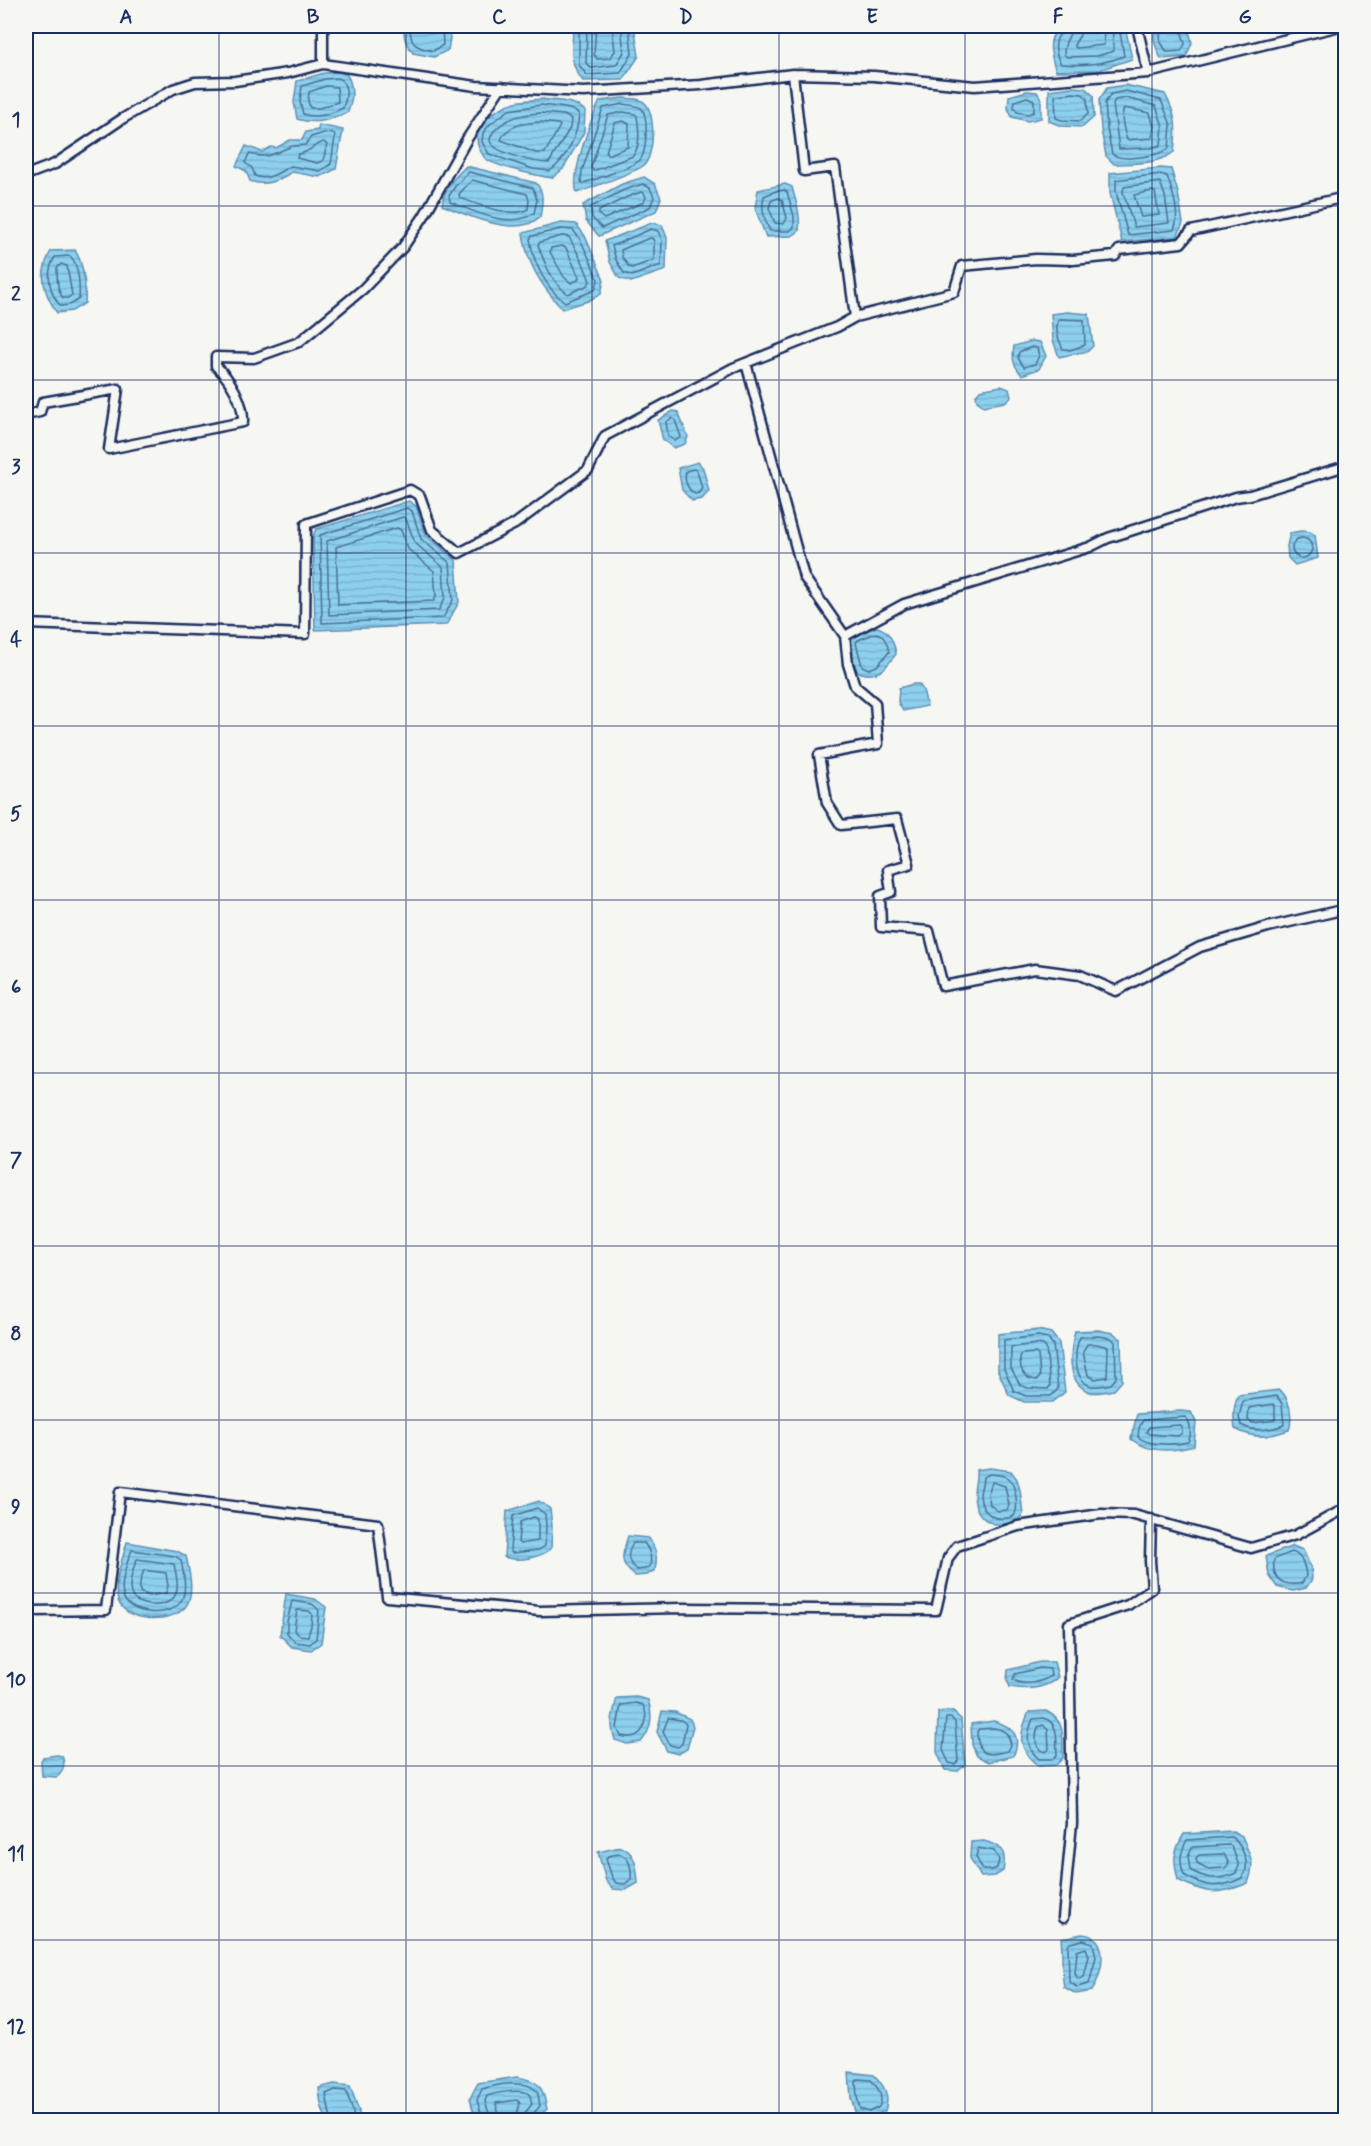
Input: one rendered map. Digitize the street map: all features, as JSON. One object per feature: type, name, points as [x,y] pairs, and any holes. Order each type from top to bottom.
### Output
[{"type":"street","points":[[323,26],[323,64]]},
{"type":"street","points":[[1137,26],[1148,73]]},
{"type":"street","points":[[26,175],[55,164],[122,119],[173,89],[195,82],[235,81],[288,73],[323,64],[476,86],[584,92],[701,85],[793,74],[874,76],[975,86],[1148,73],[1340,26]]},
{"type":"street","points":[[793,74],[804,171],[835,167],[855,317]]},
{"type":"street","points":[[26,415],[40,412],[43,402],[118,389],[109,449],[243,422],[244,409],[223,372],[216,366],[216,357],[254,358],[299,342],[363,289],[403,247],[501,87]]},
{"type":"street","points":[[26,624],[306,634],[306,524],[410,490],[420,496],[432,530],[459,553],[514,524],[588,470],[604,436],[746,363],[837,327],[855,317],[954,292],[962,266],[1036,259],[1073,260],[1115,256],[1119,250],[1181,243],[1191,231],[1346,197]]},
{"type":"street","points":[[746,363],[804,577],[845,636],[848,664],[855,686],[875,703],[878,744],[819,754],[827,803],[841,825],[897,819],[909,864],[888,870],[891,892],[880,896],[881,927],[929,931],[943,986],[1035,969],[1080,975],[1116,991],[1200,947],[1268,927],[1346,909]]},
{"type":"street","points":[[845,636],[904,604],[1090,547],[1108,538],[1236,497],[1250,495],[1346,466]]},
{"type":"street","points":[[26,1606],[32,1611],[106,1610],[120,1492],[378,1524],[387,1597],[540,1611],[682,1608],[936,1610],[948,1558],[957,1546],[1018,1526],[1101,1514],[1134,1515],[1251,1548],[1296,1535],[1346,1508]]},
{"type":"street","points":[[1063,1918],[1072,1823],[1069,1624],[1128,1605],[1152,1588],[1151,1519]]},
{"type":"water","points":[[406,26],[448,26],[450,38],[448,50],[434,57],[413,53],[404,37]]},
{"type":"water","points":[[573,26],[634,26],[639,56],[623,80],[583,81],[573,61]]},
{"type":"water","points":[[1063,26],[1125,26],[1132,59],[1099,70],[1056,71],[1050,46],[1053,34]]},
{"type":"water","points":[[1156,26],[1184,26],[1189,31],[1192,43],[1186,57],[1161,59],[1154,39]]},
{"type":"water","points":[[339,72],[347,75],[351,84],[352,98],[348,112],[323,121],[311,122],[297,119],[294,102],[297,81],[324,73]]},
{"type":"water","points":[[1125,85],[1165,94],[1175,122],[1174,152],[1160,159],[1138,163],[1114,164],[1106,156],[1099,100],[1107,88]]},
{"type":"water","points":[[1085,88],[1093,95],[1094,117],[1083,127],[1061,126],[1049,121],[1049,90]]},
{"type":"water","points":[[1027,91],[1037,92],[1041,99],[1041,118],[1028,121],[1012,117],[1008,108],[1009,96]]},
{"type":"water","points":[[623,98],[642,101],[647,105],[653,133],[647,161],[643,166],[631,172],[577,193],[576,174],[579,161],[600,101]]},
{"type":"water","points":[[542,99],[571,103],[585,111],[584,132],[563,169],[552,178],[508,168],[485,158],[477,138],[482,124],[492,114],[509,104]]},
{"type":"water","points":[[319,125],[343,130],[336,169],[320,177],[292,172],[272,182],[256,183],[250,181],[246,171],[236,166],[246,146],[262,152],[271,147],[276,148],[290,140],[302,140],[306,132],[318,130]]},
{"type":"water","points":[[466,166],[536,183],[542,195],[540,217],[528,224],[507,226],[484,221],[442,205],[447,188]]},
{"type":"water","points":[[1171,169],[1178,193],[1183,223],[1177,237],[1122,242],[1110,193],[1110,173]]},
{"type":"water","points":[[644,177],[655,184],[661,198],[656,211],[599,236],[586,221],[583,205],[622,184]]},
{"type":"water","points":[[785,184],[792,187],[799,214],[799,231],[792,236],[766,237],[755,208],[758,190]]},
{"type":"water","points":[[561,223],[576,224],[585,236],[604,280],[601,294],[588,301],[562,309],[536,274],[528,255],[523,233]]},
{"type":"water","points":[[652,223],[662,225],[667,238],[666,270],[631,282],[619,278],[610,262],[605,241]]},
{"type":"water","points":[[75,250],[84,275],[85,303],[72,311],[57,313],[48,298],[44,283],[44,267],[51,251]]},
{"type":"water","points":[[1067,312],[1089,314],[1093,346],[1088,351],[1059,357],[1053,340],[1051,314]]},
{"type":"water","points":[[1032,341],[1040,342],[1046,356],[1039,369],[1022,375],[1014,362],[1014,346]]},
{"type":"water","points":[[1001,386],[1009,389],[1011,397],[1005,402],[984,406],[977,401],[976,395],[980,390]]},
{"type":"water","points":[[673,411],[678,412],[688,437],[685,444],[674,448],[663,440],[658,420]]},
{"type":"water","points":[[698,462],[703,468],[709,491],[702,499],[692,501],[682,490],[678,468]]},
{"type":"water","points":[[409,501],[416,506],[426,535],[456,560],[459,602],[446,625],[315,630],[313,536],[316,529]]},
{"type":"water","points":[[1301,531],[1315,535],[1318,558],[1295,565],[1288,558],[1287,546],[1290,533]]},
{"type":"water","points":[[877,627],[890,637],[896,654],[876,673],[858,672],[851,654],[850,644],[853,635]]},
{"type":"water","points":[[919,684],[923,690],[927,706],[903,711],[898,702],[899,688]]},
{"type":"water","points":[[1038,1330],[1051,1333],[1059,1343],[1065,1392],[1053,1402],[1024,1402],[1009,1395],[998,1371],[998,1334]]},
{"type":"water","points":[[1098,1330],[1113,1333],[1121,1339],[1122,1381],[1114,1390],[1092,1393],[1082,1388],[1076,1381],[1071,1366],[1071,1357],[1075,1331]]},
{"type":"water","points":[[1279,1390],[1286,1397],[1290,1408],[1289,1430],[1256,1436],[1235,1429],[1234,1412],[1238,1395]]},
{"type":"water","points":[[1191,1412],[1196,1422],[1194,1446],[1161,1450],[1145,1447],[1131,1439],[1137,1414]]},
{"type":"water","points":[[990,1468],[1011,1471],[1017,1479],[1023,1514],[1015,1522],[991,1523],[978,1512],[974,1494],[976,1470]]},
{"type":"water","points":[[539,1501],[550,1509],[551,1549],[529,1558],[504,1557],[507,1511]]},
{"type":"water","points":[[628,1536],[648,1538],[656,1552],[655,1570],[647,1575],[635,1576],[626,1567],[623,1554]]},
{"type":"water","points":[[127,1542],[177,1551],[186,1556],[190,1595],[186,1606],[179,1612],[170,1616],[147,1618],[127,1612],[120,1605],[116,1589]]},
{"type":"water","points":[[1293,1546],[1303,1550],[1311,1568],[1312,1579],[1306,1588],[1293,1591],[1277,1587],[1269,1575],[1266,1556]]},
{"type":"water","points":[[286,1594],[315,1599],[326,1607],[321,1643],[311,1650],[292,1647],[280,1635]]},
{"type":"water","points":[[1040,1662],[1054,1662],[1058,1677],[1042,1687],[1023,1689],[1010,1687],[1007,1680],[1008,1670]]},
{"type":"water","points":[[636,1697],[648,1700],[651,1711],[645,1737],[641,1742],[627,1744],[615,1740],[612,1724],[617,1698]]},
{"type":"water","points":[[662,1711],[675,1712],[690,1719],[693,1726],[687,1749],[678,1754],[667,1751],[657,1732]]},
{"type":"water","points":[[1046,1711],[1053,1715],[1060,1725],[1063,1737],[1063,1758],[1056,1765],[1038,1766],[1023,1748],[1023,1728],[1029,1712]]},
{"type":"water","points":[[938,1712],[953,1712],[961,1719],[965,1765],[958,1771],[945,1770],[937,1752]]},
{"type":"water","points":[[994,1721],[1007,1726],[1014,1734],[1017,1743],[1013,1756],[989,1762],[977,1756],[972,1745],[971,1724]]},
{"type":"water","points":[[62,1756],[64,1768],[57,1777],[42,1776],[43,1757]]},
{"type":"water","points":[[1233,1831],[1242,1836],[1251,1859],[1252,1869],[1248,1883],[1228,1890],[1212,1892],[1178,1880],[1175,1856],[1184,1834]]},
{"type":"water","points":[[984,1841],[995,1845],[1003,1854],[1003,1871],[995,1876],[981,1877],[970,1858],[971,1842]]},
{"type":"water","points":[[620,1847],[632,1856],[637,1872],[638,1883],[626,1890],[613,1889],[606,1881],[598,1852]]},
{"type":"water","points":[[1082,1934],[1091,1936],[1097,1941],[1101,1948],[1101,1966],[1092,1991],[1076,1994],[1064,1987],[1061,1938]]},
{"type":"water","points":[[849,2072],[874,2075],[878,2079],[887,2096],[885,2111],[870,2118],[856,2115],[851,2098]]},
{"type":"water","points":[[517,2077],[531,2080],[539,2086],[547,2109],[537,2119],[532,2120],[478,2120],[470,2098],[478,2083]]},
{"type":"water","points":[[334,2084],[350,2086],[359,2111],[359,2120],[327,2120],[320,2100],[319,2088]]}]
